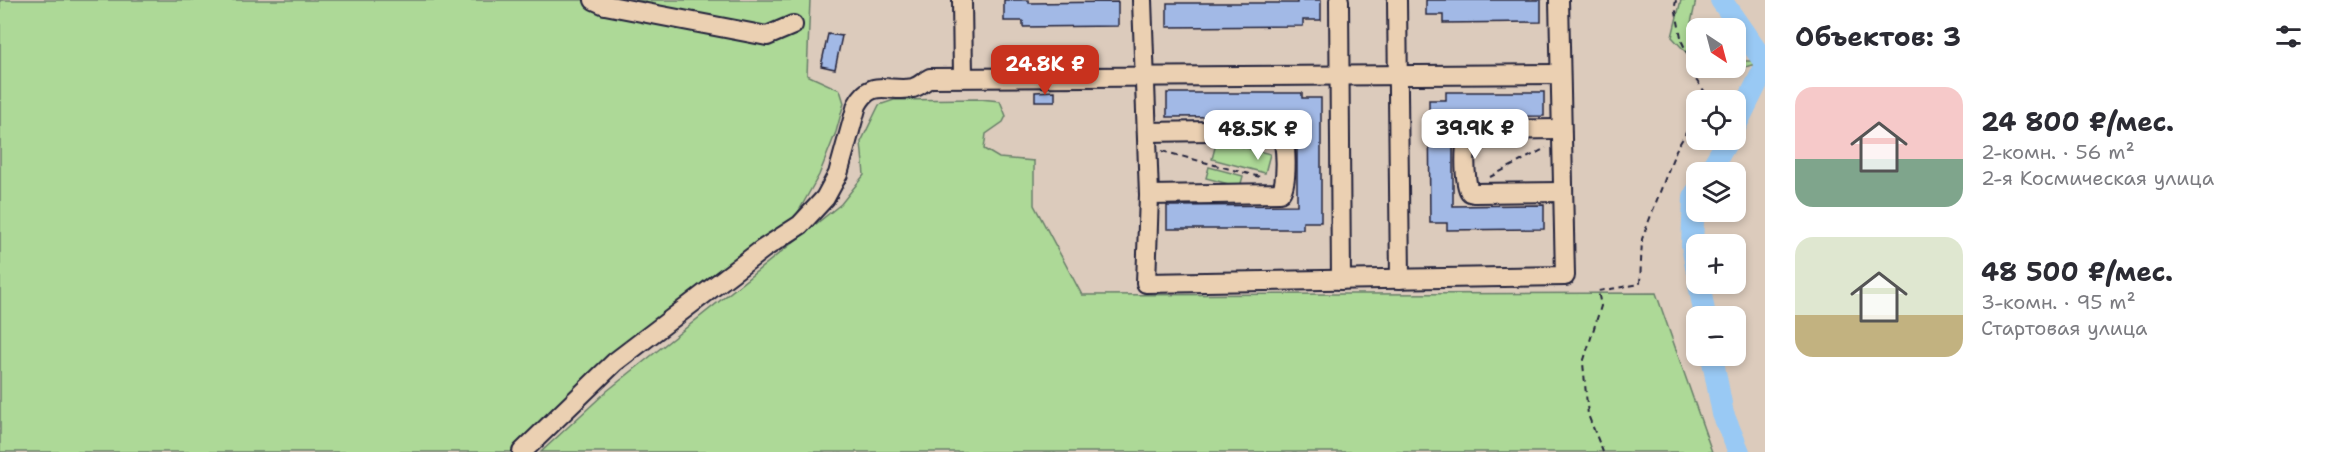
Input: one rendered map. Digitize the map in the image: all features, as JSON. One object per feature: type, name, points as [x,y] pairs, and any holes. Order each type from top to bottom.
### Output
[{"type":"street","points":[[594,0],[605,5],[767,36],[793,25]]},
{"type":"street","points":[[962,0],[963,77]]},
{"type":"street","points":[[1142,0],[1149,195],[1146,283],[1565,276],[1559,0]]},
{"type":"street","points":[[1339,0],[1341,280]]},
{"type":"street","points":[[1397,0],[1400,279]]},
{"type":"street","points":[[522,452],[615,362],[763,249],[800,225],[825,198],[838,174],[857,105],[867,90],[912,88],[930,78],[963,77],[1559,74]]},
{"type":"street","points":[[1561,129],[1471,130],[1466,138],[1467,188],[1474,192],[1563,192]]},
{"type":"street","points":[[1147,132],[1280,131],[1284,139],[1284,184],[1283,190],[1275,194],[1149,195]]},
{"type":"path","points":[[1676,0],[1675,6],[1682,42],[1695,69],[1696,80],[1704,90]]},
{"type":"path","points":[[1603,452],[1588,415],[1583,363],[1601,306],[1598,291],[1640,284],[1642,239],[1676,150],[1686,134]]},
{"type":"path","points":[[1467,188],[1549,146]]},
{"type":"path","points":[[1161,151],[1284,184]]},
{"type":"green space","points":[[0,0],[810,0],[807,75],[840,90],[844,103],[836,132],[819,175],[796,216],[708,278],[607,360],[512,452],[0,452]]},
{"type":"green space","points":[[1681,0],[1696,0],[1692,18],[1686,18],[1686,52],[1672,37]]},
{"type":"green space","points":[[1765,52],[1765,61],[1746,67],[1746,61],[1751,61]]},
{"type":"green space","points":[[980,99],[1000,101],[1006,116],[1003,122],[986,134],[984,149],[999,158],[1034,161],[1034,205],[1082,295],[1656,293],[1712,452],[541,452],[607,391],[841,204],[864,175],[861,142],[879,105],[894,100]]},
{"type":"green space","points":[[1217,140],[1270,154],[1265,173],[1212,159]]},
{"type":"green space","points":[[1209,167],[1243,176],[1240,187],[1206,178]]},
{"type":"building","points":[[1004,0],[1029,0],[1029,3],[1118,2],[1118,26],[1023,27],[1023,21],[1004,21]]},
{"type":"building","points":[[1297,0],[1321,0],[1321,20],[1303,20],[1303,26],[1167,27],[1167,3],[1297,3]]},
{"type":"building","points":[[1426,0],[1541,0],[1541,22],[1443,23],[1443,15],[1426,15]]},
{"type":"building","points":[[828,34],[842,36],[835,69],[821,66]]},
{"type":"building","points":[[1055,91],[1055,101],[1035,101],[1035,92]]},
{"type":"building","points":[[1446,92],[1544,92],[1544,116],[1453,117],[1453,206],[1544,205],[1544,229],[1447,230],[1447,223],[1430,223],[1429,100],[1446,100]]},
{"type":"building","points":[[1167,93],[1302,93],[1302,98],[1321,98],[1321,222],[1303,222],[1303,229],[1167,229],[1167,206],[1297,205],[1297,116],[1167,117]]},
{"type":"waterway","points":[[1721,0],[1765,63]]},
{"type":"waterway","points":[[1746,105],[1765,67]]},
{"type":"waterway","points":[[1715,162],[1722,150]]},
{"type":"waterway","points":[[1692,234],[1693,222]]},
{"type":"waterway","points":[[1701,294],[1703,306]]},
{"type":"waterway","points":[[1714,366],[1723,414],[1739,452]]}]
